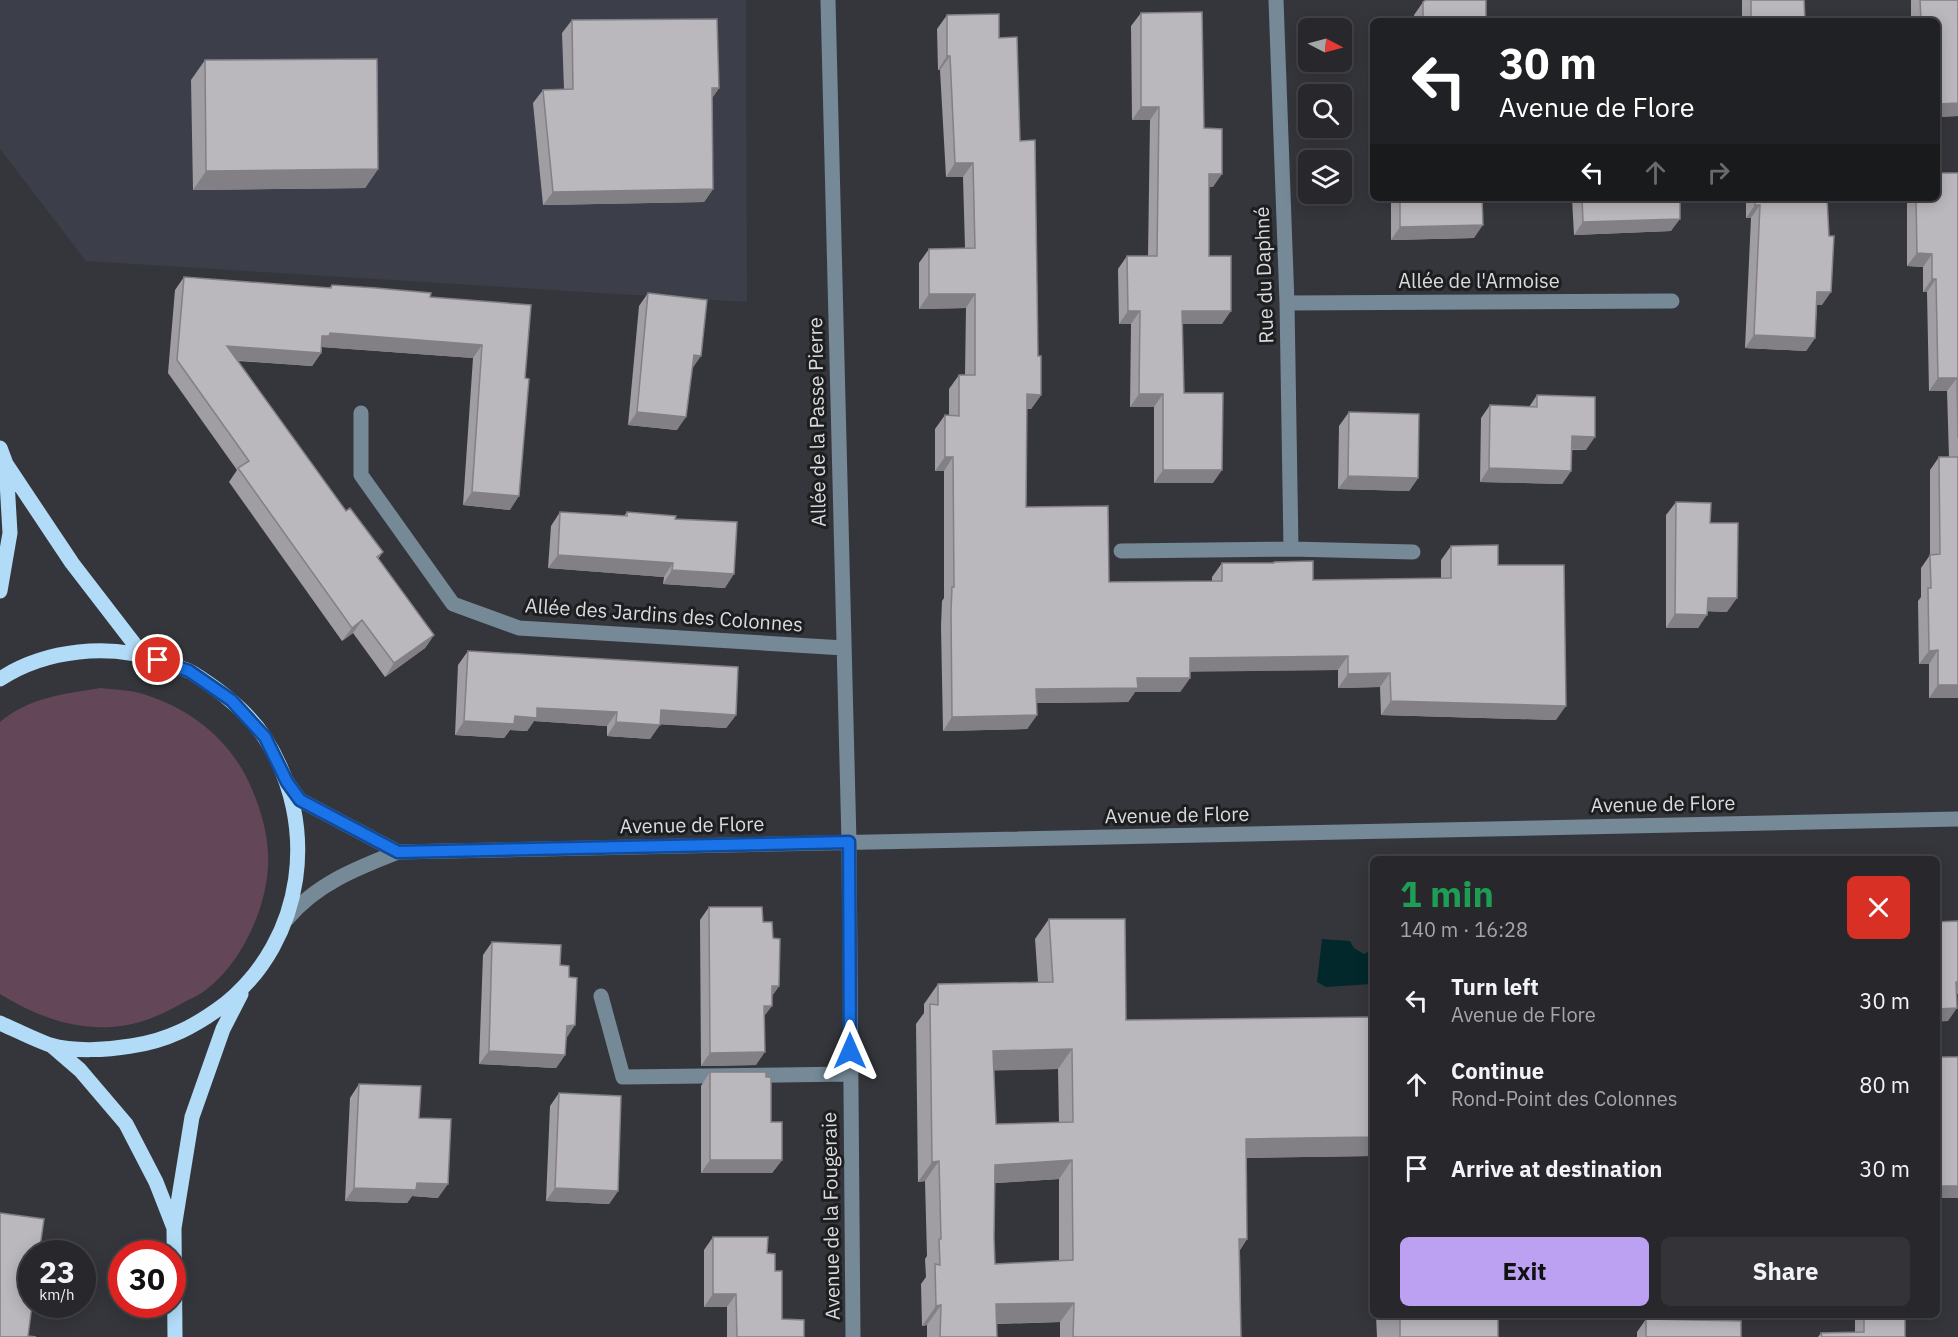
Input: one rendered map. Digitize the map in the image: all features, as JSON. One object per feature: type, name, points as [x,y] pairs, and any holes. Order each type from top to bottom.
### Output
[{"type":"main road","points":[[0,448],[6,464],[72,563],[142,654]]},
{"type":"main road","points":[[0,591],[10,532],[6,464]]},
{"type":"main road","points":[[0,679],[18,667],[79,651],[142,654],[189,671],[231,700],[265,737],[287,782],[297,828],[297,874],[287,919],[269,956],[244,988],[223,1029],[192,1117],[174,1228],[175,1337]]},
{"type":"main road","points":[[0,1023],[51,1045],[104,1051],[156,1043],[203,1021],[244,988]]},
{"type":"main road","points":[[51,1045],[80,1070],[126,1124],[156,1182],[174,1228]]},
{"type":"street","name":"Allée de la Passe Pierre","points":[[828,0],[849,842]]},
{"type":"street","name":"Rue du Daphné","points":[[1275,0],[1287,303],[1291,549]]},
{"type":"street","name":"Allée de l'Armoise","points":[[1287,303],[1672,302]]},
{"type":"street","name":"Allée des Jardins des Colonnes","points":[[361,413],[361,475],[453,604],[519,628],[844,648]]},
{"type":"street","points":[[1121,551],[1291,549],[1413,552]]},
{"type":"street","name":"Avenue de Flore","points":[[287,782],[300,800],[398,852]]},
{"type":"street","name":"Avenue de Flore","points":[[287,919],[299,904],[346,873],[398,852],[1958,819]]},
{"type":"street","name":"Avenue de la Fougeraie","points":[[849,842],[853,1337]]},
{"type":"street","points":[[601,996],[623,1077],[850,1074]]},
{"type":"shaded area","points":[[0,0],[746,0],[747,302],[86,261],[0,149]]},
{"type":"shaded area","points":[[101,688],[135,692],[163,701],[195,719],[222,742],[243,771],[251,787],[263,819],[268,853],[265,891],[252,930],[242,948],[217,980],[200,994],[163,1013],[146,1020],[111,1027],[81,1026],[53,1019],[0,994],[0,722],[35,702]]},
{"type":"water","points":[[1322,939],[1350,941],[1354,948],[1364,954],[1370,951],[1370,984],[1326,987],[1317,982]]},
{"type":"building","points":[[1426,0],[1486,0],[1486,18],[1423,18],[1423,2]]},
{"type":"building","points":[[1751,0],[1804,0],[1805,18],[1751,18]]},
{"type":"building","points":[[1920,0],[1958,0],[1958,103],[1940,104],[1940,18],[1921,18]]},
{"type":"building","points":[[1202,12],[1204,128],[1222,129],[1222,174],[1209,174],[1209,256],[1231,256],[1231,311],[1182,311],[1184,393],[1223,393],[1222,470],[1163,470],[1163,394],[1139,394],[1140,311],[1128,311],[1127,256],[1157,256],[1159,107],[1141,107],[1141,13]]},
{"type":"building","points":[[999,14],[999,38],[1017,37],[1020,141],[1035,140],[1038,356],[1041,356],[1041,395],[1027,394],[1026,507],[1108,506],[1109,582],[1222,581],[1222,563],[1313,561],[1313,580],[1451,578],[1451,546],[1498,545],[1498,565],[1564,565],[1566,706],[1391,701],[1390,673],[1348,674],[1348,656],[1190,658],[1190,678],[1137,678],[1138,688],[1036,689],[1037,715],[952,717],[953,457],[945,457],[945,415],[959,416],[959,375],[975,375],[975,294],[929,294],[929,249],[975,248],[973,163],[955,163],[950,56],[947,56],[947,15]]},
{"type":"building","points":[[717,19],[719,88],[712,88],[713,189],[553,192],[543,90],[573,89],[572,20]]},
{"type":"building","points":[[377,59],[378,169],[206,171],[205,60]]},
{"type":"building","points":[[1940,173],[1958,173],[1958,438],[1957,378],[1938,378],[1936,279],[1932,279],[1932,254],[1917,253],[1916,201],[1940,201]]},
{"type":"building","points":[[1400,201],[1482,201],[1483,225],[1400,227]]},
{"type":"building","points":[[1582,201],[1680,201],[1680,219],[1583,222]]},
{"type":"building","points":[[1755,201],[1827,201],[1829,236],[1834,236],[1831,292],[1817,292],[1815,338],[1754,335],[1760,205],[1755,205]]},
{"type":"building","points":[[184,277],[331,288],[332,285],[376,288],[431,293],[430,297],[531,305],[525,378],[529,379],[519,496],[472,492],[482,345],[330,333],[329,336],[322,336],[321,353],[227,346],[346,511],[350,508],[383,552],[377,557],[434,635],[394,663],[362,620],[352,628],[238,468],[249,461],[177,360]]},
{"type":"building","points":[[648,293],[707,300],[701,356],[694,355],[686,417],[637,412]]},
{"type":"building","points":[[1537,395],[1595,397],[1595,437],[1572,436],[1571,471],[1489,468],[1490,405],[1537,407]]},
{"type":"building","points":[[1349,412],[1419,414],[1418,478],[1348,476]]},
{"type":"building","points":[[1939,457],[1958,457],[1958,685],[1938,685],[1938,650],[1929,651],[1930,555],[1940,554]]},
{"type":"building","points":[[1676,502],[1711,503],[1710,523],[1738,523],[1737,598],[1708,598],[1707,615],[1675,614]]},
{"type":"building","points":[[560,512],[627,516],[627,512],[676,516],[675,519],[737,522],[734,574],[672,570],[673,563],[558,555]]},
{"type":"building","points":[[468,651],[738,667],[736,715],[661,710],[660,725],[616,722],[617,712],[537,708],[537,718],[515,716],[514,724],[464,721]]},
{"type":"building","points":[[709,907],[762,907],[763,922],[772,922],[773,938],[780,939],[779,986],[772,986],[772,1006],[764,1006],[765,1052],[710,1053]]},
{"type":"building","points":[[1049,919],[1125,919],[1126,1020],[1370,1017],[1370,1137],[1246,1139],[1247,1239],[1239,1239],[1241,1337],[1073,1337],[1074,1303],[996,1304],[997,1337],[940,1337],[941,1305],[936,1306],[935,1264],[940,1265],[939,1161],[932,1162],[930,1004],[938,1005],[938,984],[1053,982]],"holes":[[[1072,1049],[1073,1122],[996,1124],[993,1051]],[[1072,1160],[1073,1260],[995,1264],[995,1165]]]},
{"type":"building","points":[[1958,921],[1957,1008],[1940,1009],[1940,922]]},
{"type":"building","points":[[492,942],[561,945],[560,965],[569,966],[569,977],[577,978],[575,1025],[567,1026],[565,1055],[489,1051]]},
{"type":"building","points":[[1940,1057],[1958,1057],[1958,1186],[1940,1186]]},
{"type":"building","points":[[710,1072],[766,1072],[766,1077],[771,1077],[771,1122],[782,1122],[782,1160],[710,1160]]},
{"type":"building","points":[[359,1084],[421,1086],[419,1118],[451,1119],[448,1184],[417,1183],[416,1190],[354,1188]]},
{"type":"building","points":[[559,1093],[621,1096],[618,1191],[555,1188]]},
{"type":"building","points":[[0,1213],[44,1219],[41,1240],[18,1240],[18,1318],[30,1318],[28,1336],[36,1337],[0,1337]]},
{"type":"building","points":[[713,1237],[768,1237],[767,1253],[775,1254],[775,1271],[782,1271],[782,1319],[804,1320],[804,1337],[737,1337],[736,1294],[713,1294]]},
{"type":"building","points":[[1400,1318],[1498,1318],[1498,1337],[1400,1337]]},
{"type":"building","points":[[1864,1318],[1905,1318],[1905,1337],[1822,1337],[1821,1333],[1864,1332]]},
{"type":"building","points":[[1646,1319],[1741,1321],[1741,1337],[1646,1337]]},
{"type":"route","points":[[158,660],[189,671],[231,700],[265,737],[287,782],[300,800],[398,852],[849,842],[850,1051]]}]
